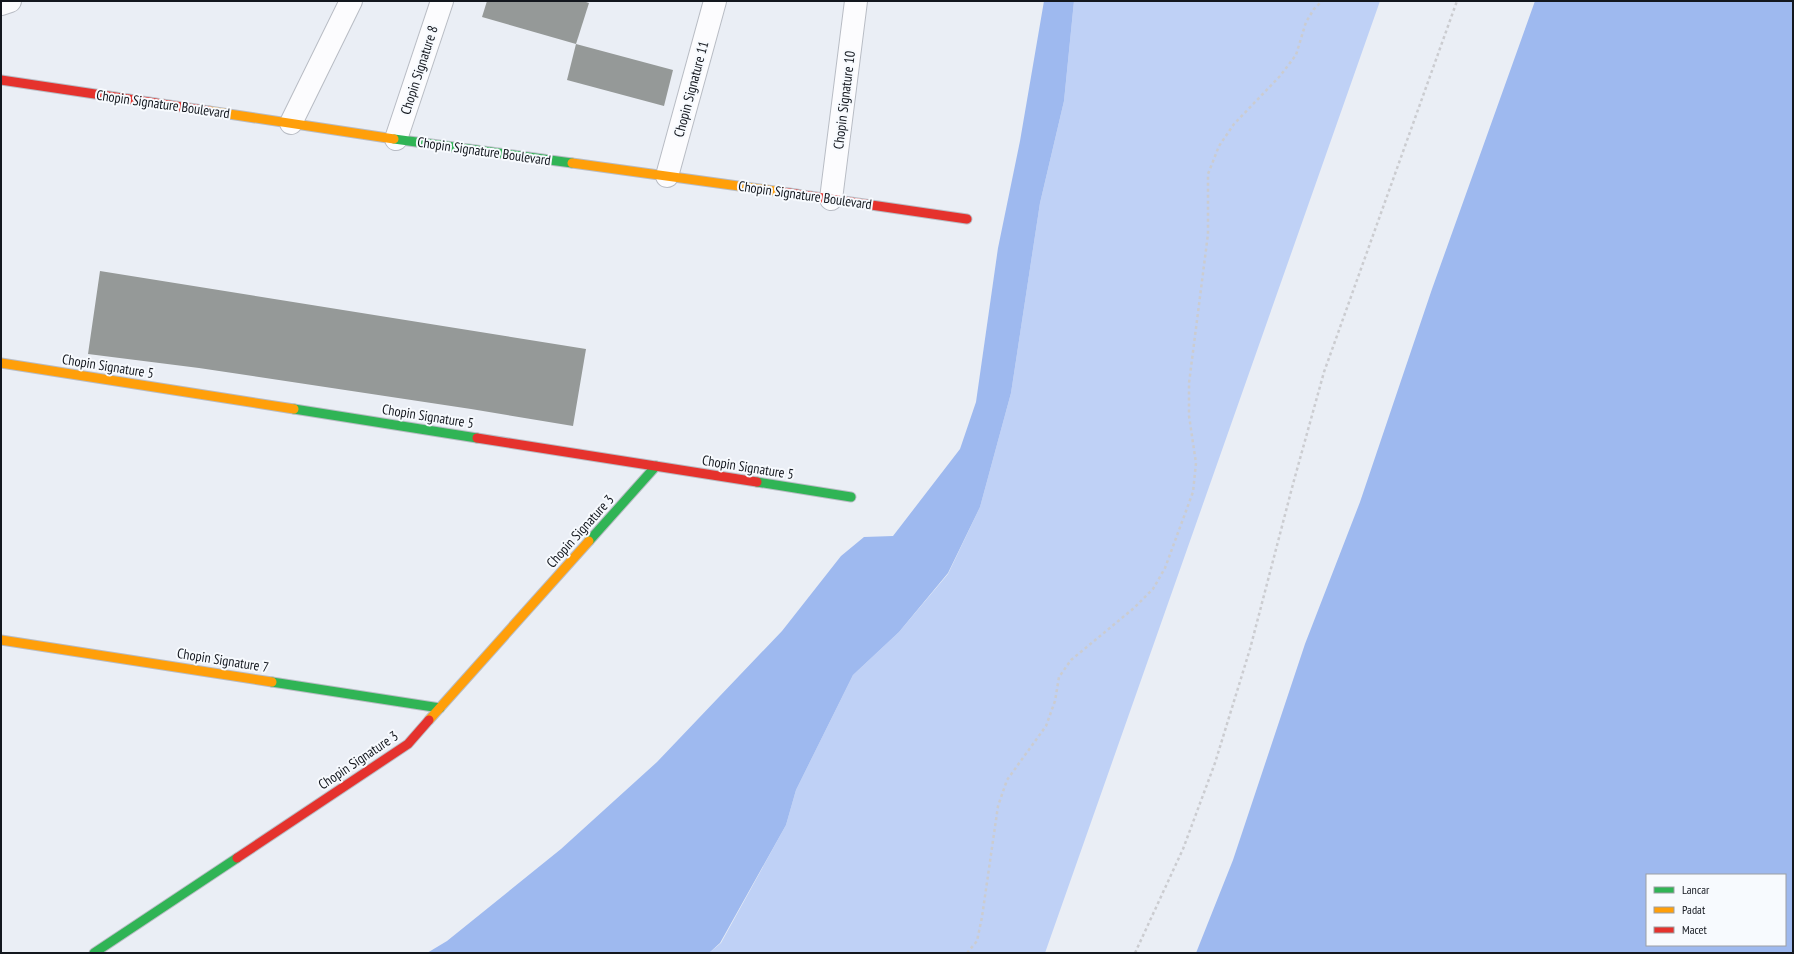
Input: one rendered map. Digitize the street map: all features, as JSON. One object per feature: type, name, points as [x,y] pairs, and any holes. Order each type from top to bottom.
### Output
[{"type":"street","points":[[1,4],[10,1]]},
{"type":"street","points":[[291,123],[351,1]]},
{"type":"street","name":"Chopin Signature 8","points":[[396,139],[442,1]]},
{"type":"street","name":"Chopin Signature 11","points":[[666,176],[715,1]]},
{"type":"street","name":"Chopin Signature 10","points":[[831,199],[856,1]]},
{"type":"street","name":"Chopin Signature Boulevard","points":[[1,80],[396,139],[966,219]]},
{"type":"street","name":"Chopin Signature 5","points":[[1,363],[851,497]]},
{"type":"street","name":"Chopin Signature 3","points":[[94,953],[408,744],[656,466]]},
{"type":"street","name":"Chopin Signature 7","points":[[1,640],[440,708]]},
{"type":"path","points":[[967,953],[977,941],[982,917],[998,806],[1007,780],[1046,726],[1055,701],[1059,677],[1071,660],[1134,608],[1153,589],[1165,568],[1193,492],[1196,463],[1189,416],[1189,383],[1208,234],[1208,174],[1219,146],[1234,124],[1280,76],[1296,55],[1306,22],[1314,9],[1322,1]]},
{"type":"path","points":[[1135,953],[1183,849],[1214,763],[1250,649],[1324,372],[1457,1]]},
{"type":"shaded area","points":[[1044,1],[1074,1],[1064,101],[1040,203],[1011,393],[980,507],[948,573],[899,632],[853,675],[796,790],[786,825],[720,943],[709,953],[427,953],[447,941],[561,849],[657,762],[782,631],[841,556],[864,537],[893,536],[960,449],[976,402],[998,248],[1020,141]]},
{"type":"shaded area","points":[[1074,1],[1380,1],[1045,953],[709,953],[721,943],[786,825],[796,790],[853,675],[899,632],[948,574],[980,507],[1011,393],[1040,203],[1064,101]]},
{"type":"shaded area","points":[[1535,1],[1793,1],[1793,953],[1196,953],[1233,860],[1305,644],[1360,502],[1432,289]]},
{"type":"building","points":[[487,1],[583,1],[589,3],[576,44],[482,17]]},
{"type":"building","points":[[576,44],[673,70],[664,106],[567,80]]},
{"type":"building","points":[[100,271],[586,349],[573,426],[199,368],[88,354]]},
{"type":"traffic: fast","points":[[394,139],[572,163]]},
{"type":"traffic: fast","points":[[294,409],[477,438]]},
{"type":"traffic: fast","points":[[589,541],[656,466]]},
{"type":"traffic: fast","points":[[757,482],[851,497]]},
{"type":"traffic: fast","points":[[272,682],[440,708]]},
{"type":"traffic: fast","points":[[94,953],[237,858]]},
{"type":"traffic: slow","points":[[209,111],[394,139]]},
{"type":"traffic: slow","points":[[572,163],[782,192]]},
{"type":"traffic: slow","points":[[1,363],[294,409]]},
{"type":"traffic: slow","points":[[429,720],[589,541]]},
{"type":"traffic: slow","points":[[1,640],[272,682]]},
{"type":"traffic: jam","points":[[1,80],[209,111]]},
{"type":"traffic: jam","points":[[782,192],[967,219]]},
{"type":"traffic: jam","points":[[477,438],[757,482]]},
{"type":"traffic: jam","points":[[237,858],[408,744],[429,720]]}]
